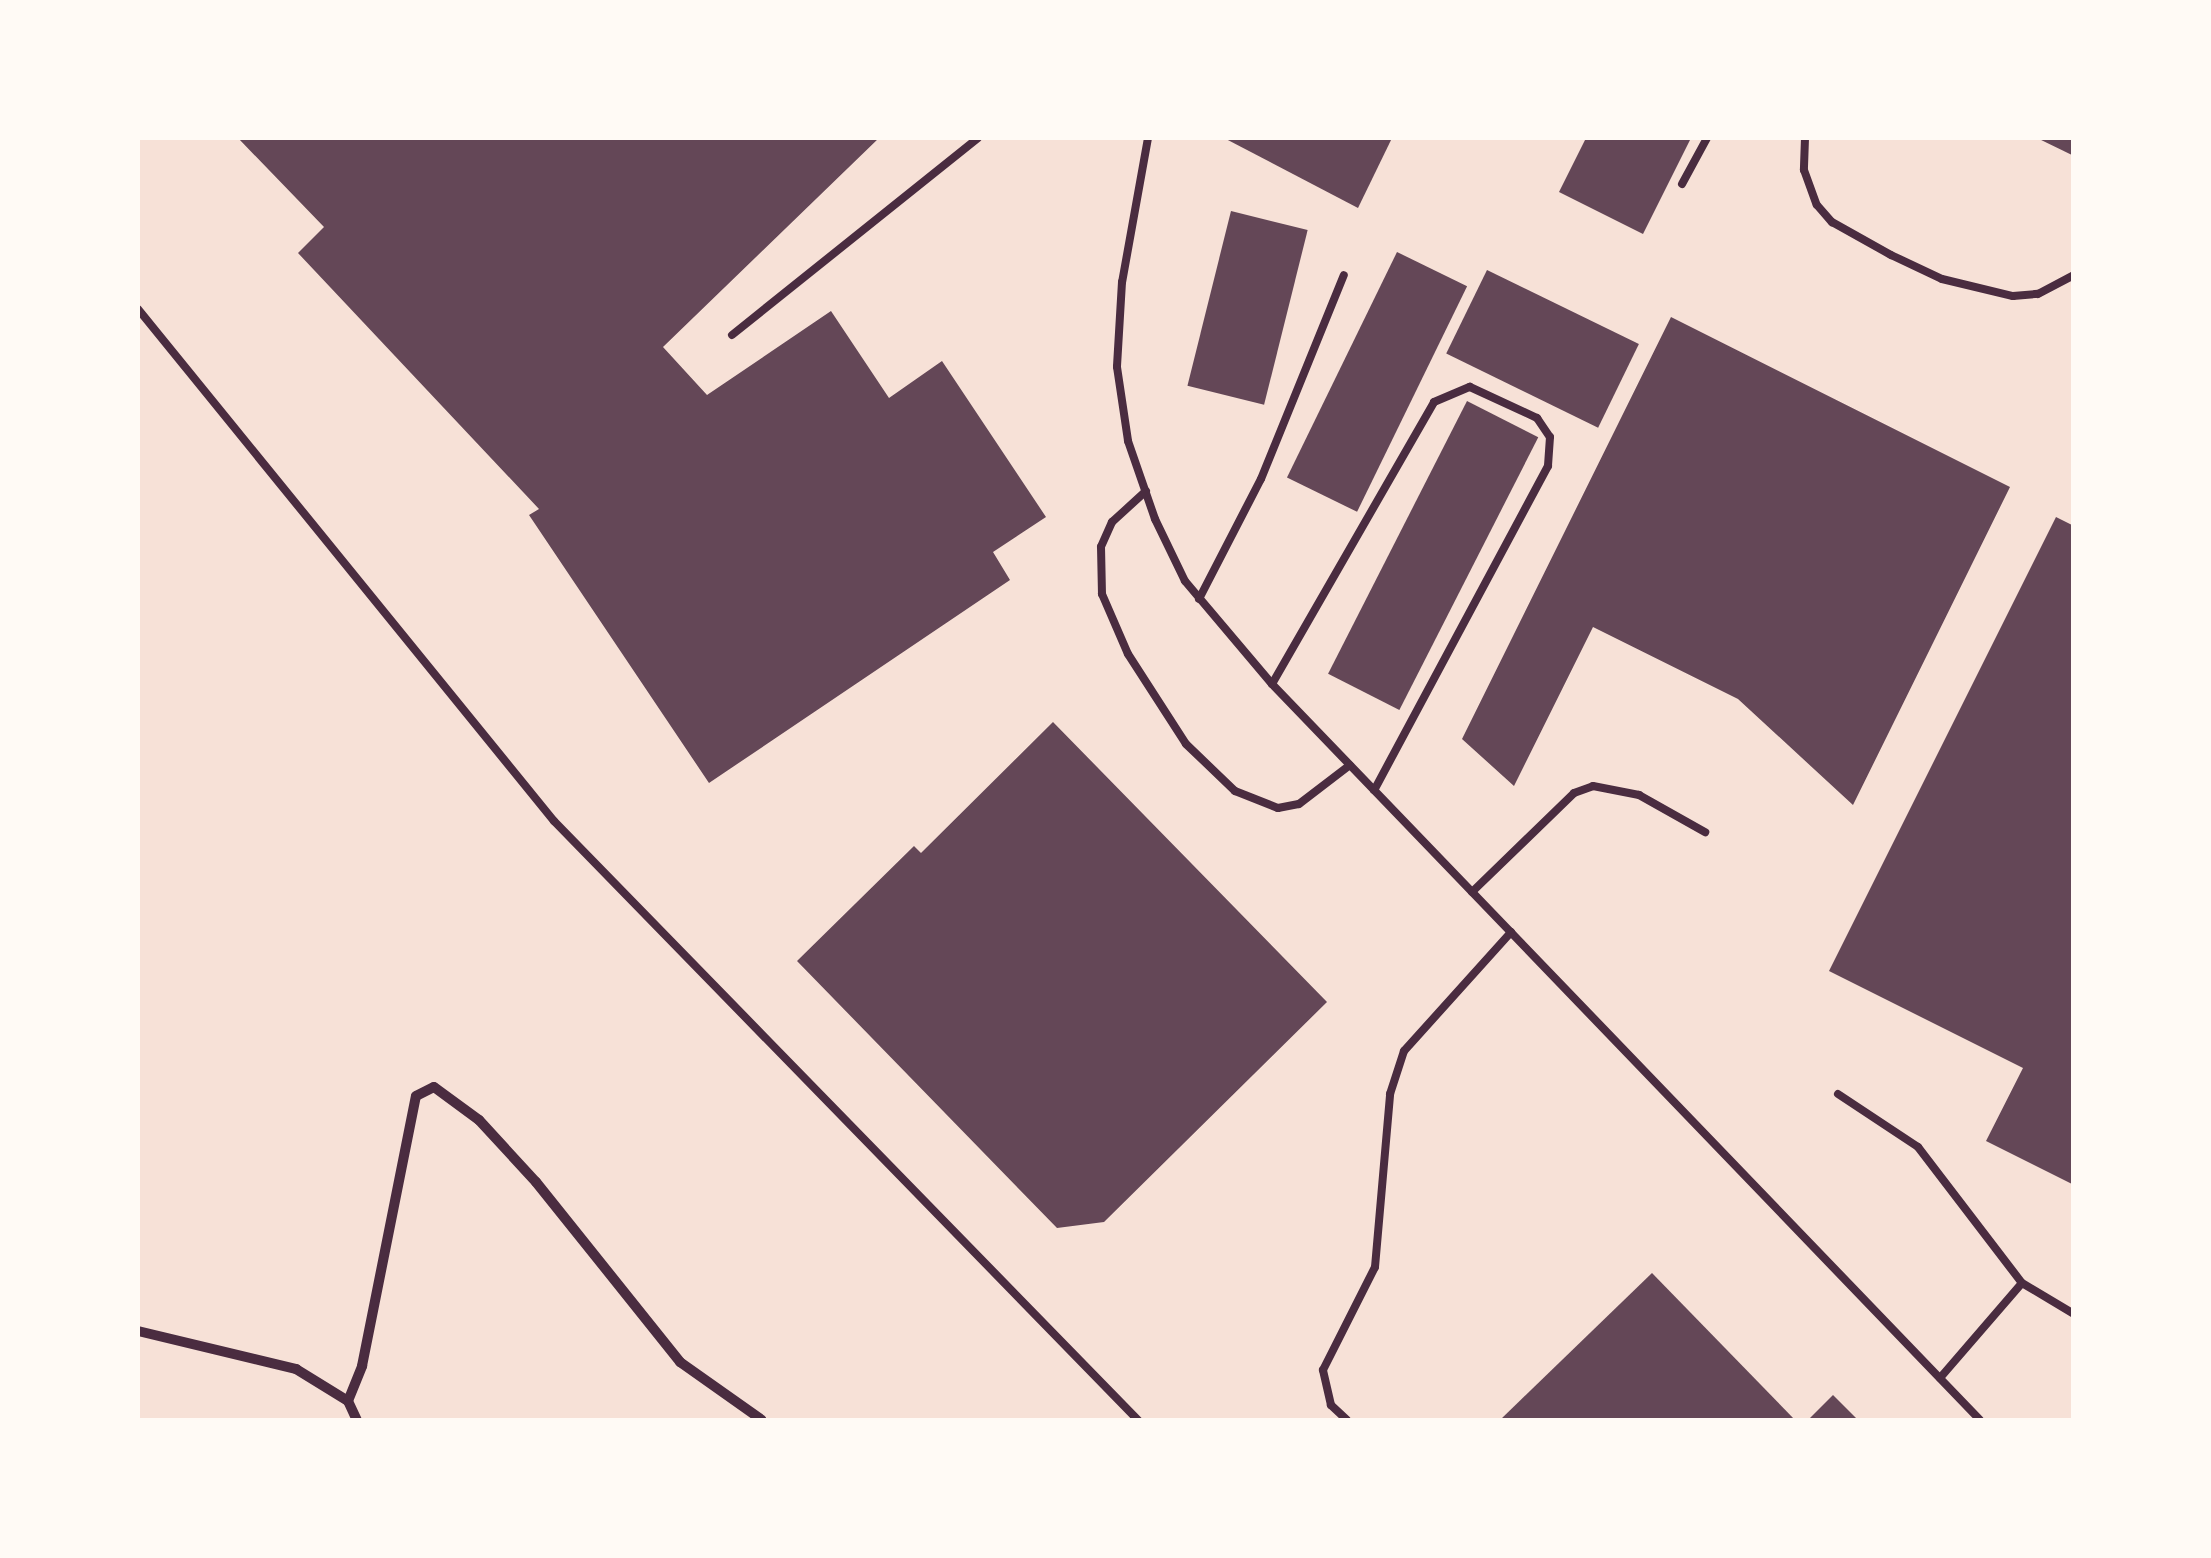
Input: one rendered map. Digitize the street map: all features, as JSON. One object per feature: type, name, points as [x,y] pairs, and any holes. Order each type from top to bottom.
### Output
[{"type":"street","points":[[348,1401],[362,1366],[416,1096],[434,1087],[446,1092],[479,1120],[680,1362],[762,1420]]},
{"type":"street","points":[[138,1331],[296,1369],[348,1401],[358,1420]]},
{"type":"lane","points":[[732,335],[978,138]]},
{"type":"lane","points":[[1148,138],[1122,282],[1117,367],[1128,441],[1146,492],[1199,599],[1272,684],[1980,1420]]},
{"type":"lane","points":[[1682,184],[1707,138]]},
{"type":"lane","points":[[1805,138],[1804,170],[1817,205],[1832,222],[1891,255],[1942,279],[2012,296],[2038,294],[2074,276]]},
{"type":"lane","points":[[1199,599],[1261,479],[1344,275]]},
{"type":"lane","points":[[138,308],[554,821],[1138,1420]]},
{"type":"lane","points":[[1272,684],[1434,402],[1456,387],[1470,387],[1536,418],[1550,437],[1548,466],[1374,790]]},
{"type":"lane","points":[[1146,492],[1112,522],[1101,546],[1100,582],[1128,654],[1186,744],[1235,791],[1278,808],[1299,804],[1350,765]]},
{"type":"lane","points":[[1472,892],[1574,792],[1593,786],[1638,794],[1705,832]]},
{"type":"lane","points":[[1347,1420],[1331,1405],[1322,1370],[1375,1267],[1390,1094],[1404,1050],[1510,932]]},
{"type":"lane","points":[[1838,1094],[1918,1148],[2022,1283],[2074,1314]]},
{"type":"lane","points":[[1940,1378],[2022,1283]]},
{"type":"building","points":[[238,138],[879,138],[663,347],[707,395],[831,311],[889,398],[942,361],[1046,517],[993,552],[1010,580],[709,783],[529,515],[539,509],[298,253],[324,227]]},
{"type":"building","points":[[1224,138],[1392,138],[1358,208]]},
{"type":"building","points":[[1586,138],[1691,138],[1643,234],[1559,192]]},
{"type":"building","points":[[2037,138],[2074,138],[2074,156]]},
{"type":"building","points":[[1231,211],[1308,230],[1264,405],[1187,386]]},
{"type":"building","points":[[1397,252],[1467,286],[1357,512],[1287,478]]},
{"type":"building","points":[[1487,270],[1639,344],[1598,428],[1446,354]]},
{"type":"building","points":[[1671,317],[2010,487],[1853,805],[1738,699],[1593,627],[1514,786],[1462,739]]},
{"type":"building","points":[[1467,401],[1538,437],[1399,710],[1328,674]]},
{"type":"building","points":[[2056,517],[2074,526],[2074,1185],[1986,1141],[2023,1068],[1829,971]]},
{"type":"building","points":[[1053,722],[1327,1002],[1104,1222],[1057,1228],[797,961],[914,846],[921,853]]},
{"type":"building","points":[[1652,1273],[1795,1420],[1500,1420]]},
{"type":"building","points":[[1833,1395],[1858,1420],[1808,1420]]}]
